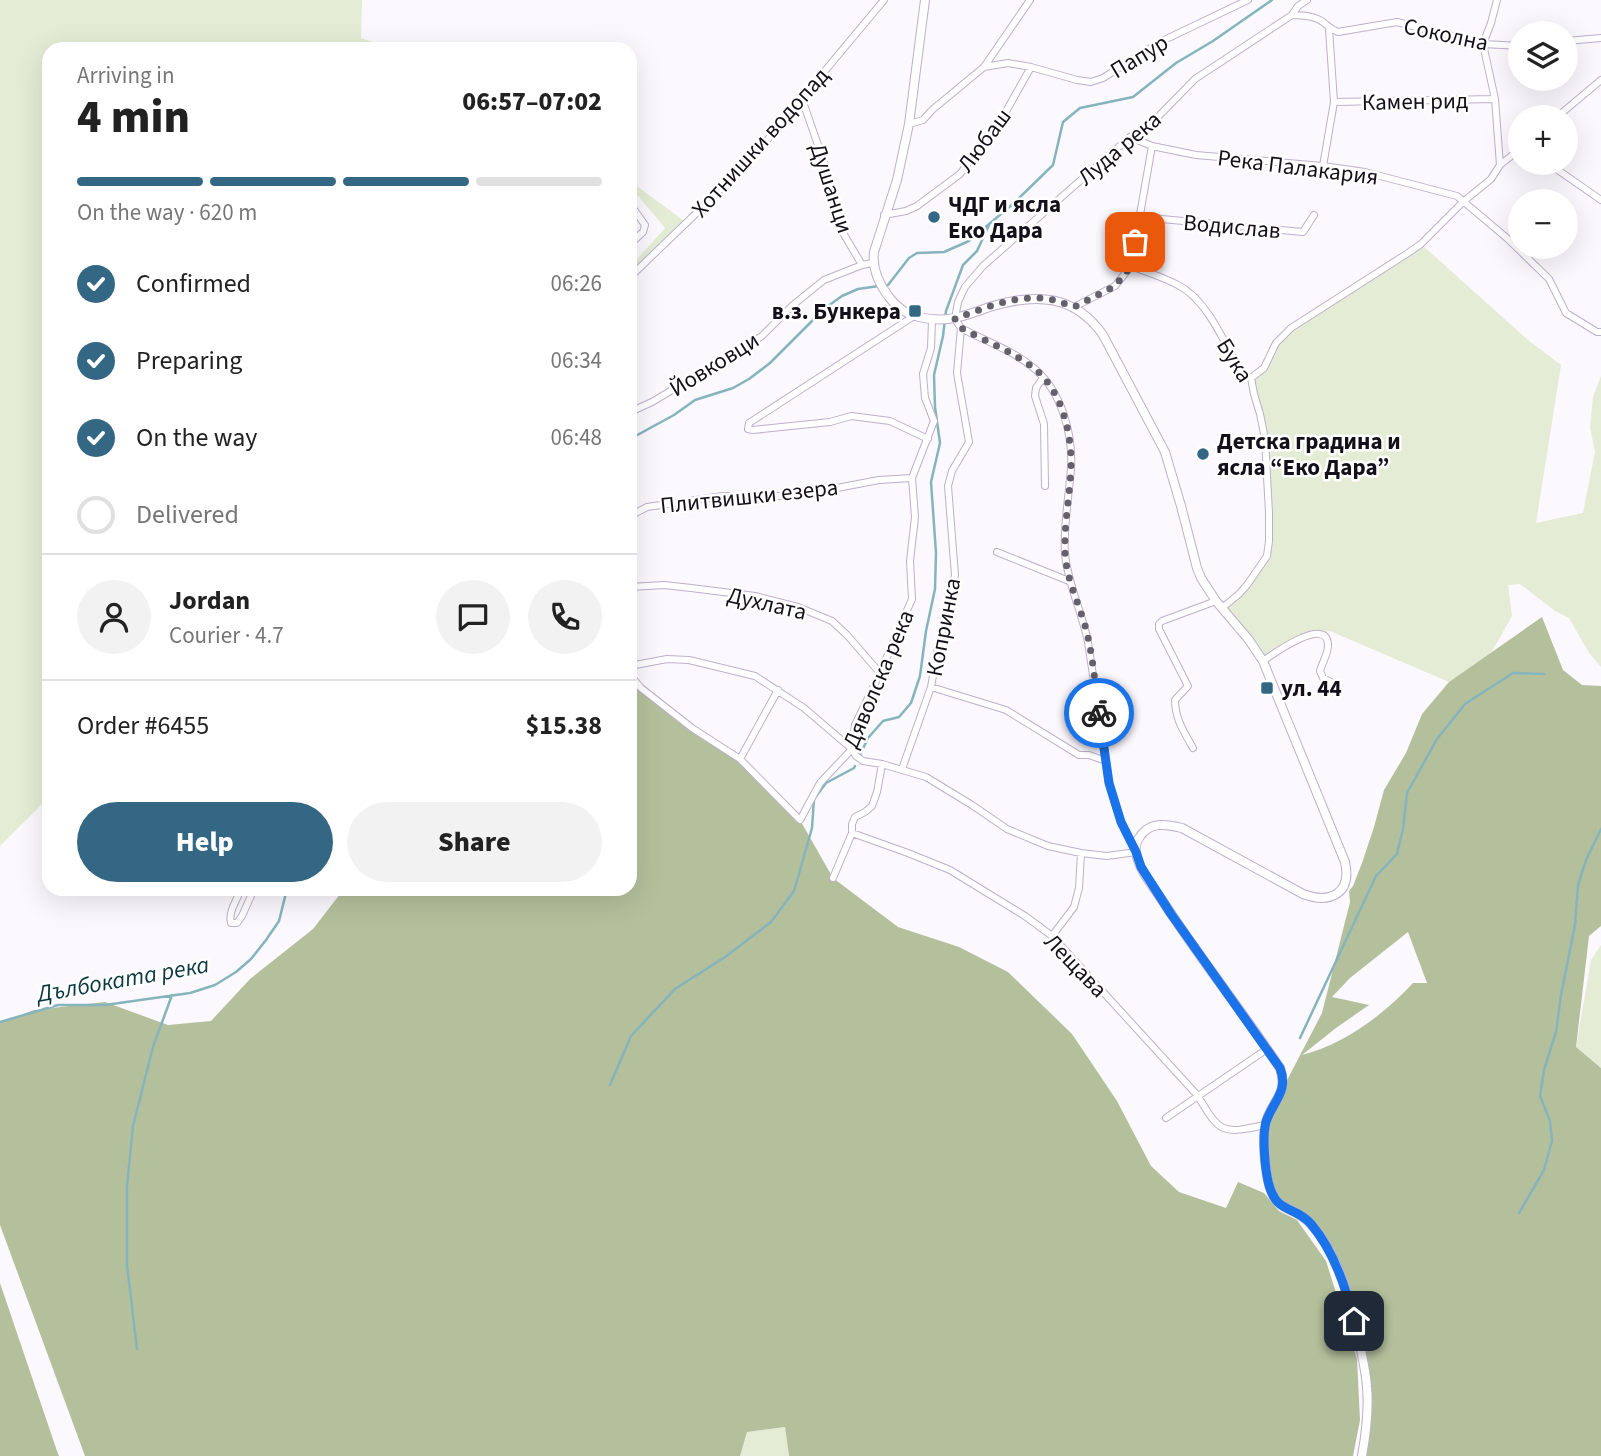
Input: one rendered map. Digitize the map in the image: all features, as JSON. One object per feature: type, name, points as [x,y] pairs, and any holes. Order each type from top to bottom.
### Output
[{"type":"street","name":"Хотнишки водопад","points":[[637,270],[763,145],[884,0]]},
{"type":"street","points":[[925,0],[909,124],[897,180],[875,245],[873,263],[879,280],[894,304],[914,316],[932,320],[955,319],[995,305],[1040,298],[1074,307],[1086,315],[1103,335],[1158,437],[1171,470],[1197,568],[1207,589],[1263,661],[1342,852],[1347,871],[1346,880],[1333,896],[1315,899],[1182,828],[1171,825],[1152,825],[1146,829],[1137,842],[1136,852]]},
{"type":"street","points":[[909,124],[923,120],[984,66],[1030,0]]},
{"type":"street","name":"Папур","points":[[984,66],[1008,63],[1091,82],[1103,78],[1160,42],[1248,0]]},
{"type":"street","name":"Луда река","points":[[955,319],[958,302],[965,288],[983,266],[1130,137],[1151,124],[1195,79],[1292,16],[1298,6],[1307,0]]},
{"type":"street","points":[[1497,0],[1483,44],[1495,99],[1500,165]]},
{"type":"street","name":"Соколна","points":[[1292,16],[1302,15],[1322,21],[1329,29],[1338,32],[1397,22],[1483,44],[1508,45]]},
{"type":"street","points":[[1322,166],[1334,102],[1329,29]]},
{"type":"street","points":[[1578,40],[1601,38]]},
{"type":"street","name":"Любаш","points":[[884,215],[917,206],[960,174],[1000,122],[1031,67]]},
{"type":"street","points":[[1571,105],[1601,80]]},
{"type":"street","name":"Душанци","points":[[802,99],[826,168],[839,226],[862,265]]},
{"type":"street","name":"Камен рид","points":[[1334,102],[1495,99]]},
{"type":"street","name":"Река Палакария","points":[[1130,137],[1152,146],[1196,155],[1365,172],[1457,196],[1549,279],[1566,313],[1601,332]]},
{"type":"street","points":[[1074,307],[1115,286],[1131,266],[1152,146]]},
{"type":"street","points":[[1251,378],[1264,368],[1276,343],[1291,328],[1421,244],[1463,202],[1491,179],[1500,165],[1508,159]]},
{"type":"street","points":[[1565,175],[1601,200]]},
{"type":"street","points":[[637,214],[645,225],[637,238]]},
{"type":"street","name":"Водислав","points":[[1140,217],[1303,232],[1314,215]]},
{"type":"street","points":[[862,265],[873,263]]},
{"type":"street","name":"Йовковци","points":[[637,409],[762,335],[824,279],[862,265]]},
{"type":"street","name":"Бука","points":[[1131,266],[1179,285],[1192,295],[1206,310],[1242,375],[1251,378],[1265,439],[1269,541],[1267,556],[1247,585],[1222,608]]},
{"type":"street","points":[[914,316],[749,423],[748,429],[830,422],[850,416],[890,421],[928,439]]},
{"type":"street","points":[[955,319],[961,328],[1033,367],[1056,398],[1066,425],[1070,440],[1071,466],[1065,551],[1069,581],[1088,642],[1109,783],[1121,822],[1141,867],[1280,1068],[1283,1087],[1265,1125],[1268,1181],[1275,1199],[1284,1208],[1309,1221],[1322,1239],[1349,1296],[1366,1371],[1366,1423],[1362,1456]]},
{"type":"street","name":"Дяволска река","points":[[740,759],[800,820],[820,783],[852,748],[855,726],[912,599],[910,561],[915,517],[912,478],[934,421],[925,398],[923,374],[931,348],[932,320]]},
{"type":"street","name":"Копринка","points":[[902,769],[931,687],[955,575],[947,486],[952,471],[969,442],[957,373],[961,328]]},
{"type":"street","points":[[1043,378],[1036,388],[1035,396],[1044,424],[1045,486]]},
{"type":"street","name":"Плитвишки езера","points":[[637,512],[647,507],[723,496],[795,496],[879,480],[912,478]]},
{"type":"street","points":[[997,552],[1069,581]]},
{"type":"street","name":"Духлата","points":[[637,587],[678,586],[755,596],[798,607],[832,621],[880,673]]},
{"type":"street","points":[[1194,748],[1175,711],[1175,700],[1188,686],[1159,629],[1159,624],[1216,601]]},
{"type":"street","points":[[1263,661],[1316,632],[1328,641],[1320,671],[1323,678],[1333,683]]},
{"type":"street","points":[[637,665],[667,659],[689,660],[755,676],[804,708],[852,748],[856,756],[863,761],[926,776],[1007,829],[1048,846],[1081,853],[1107,856],[1136,852]]},
{"type":"street","points":[[637,683],[691,728],[740,759],[778,690]]},
{"type":"street","points":[[931,687],[1006,710],[1079,755],[1089,755],[1106,761]]},
{"type":"street","points":[[833,878],[852,833],[855,817],[872,806],[882,764]]},
{"type":"street","name":"Лещава","points":[[852,833],[950,870],[1025,916],[1052,936],[1198,1096],[1221,1127],[1235,1131],[1265,1125]]},
{"type":"street","points":[[1052,936],[1074,907],[1079,888],[1081,853]]},
{"type":"street","points":[[238,896],[231,912],[231,923],[237,923],[251,896]]},
{"type":"street","points":[[1166,1118],[1267,1049]]},
{"type":"green space","points":[[0,0],[362,0],[361,38],[372,42],[42,42],[42,804],[0,846]]},
{"type":"green space","points":[[637,186],[687,223],[637,270],[637,259],[665,228],[637,194]]},
{"type":"green space","points":[[1421,244],[1528,340],[1561,365],[1536,523],[1583,513],[1595,452],[1590,427],[1593,397],[1601,376],[1601,667],[1589,653],[1569,618],[1555,611],[1520,584],[1508,585],[1512,616],[1491,653],[1449,682],[1330,631],[1306,636],[1263,661],[1222,608],[1239,594],[1267,556],[1267,458],[1251,378],[1264,368],[1276,343],[1291,328]]},
{"type":"green space","points":[[1542,617],[1563,670],[1582,685],[1601,686],[1601,926],[1589,936],[1576,1047],[1601,1068],[1601,1456],[1362,1456],[1368,1400],[1344,1283],[1309,1221],[1274,1199],[1265,1148],[1270,1113],[1322,1013],[1350,902],[1349,891],[1362,863],[1384,790],[1406,753],[1422,714],[1449,682]],"holes":[[[1408,932],[1427,983],[1413,983],[1362,1027],[1333,1044],[1302,1055],[1369,1005],[1332,997],[1350,978]]]},
{"type":"green space","points":[[637,683],[740,759],[800,820],[833,878],[898,927],[959,947],[1008,972],[1072,1034],[1117,1101],[1151,1166],[1179,1192],[1226,1208],[1238,1182],[1264,1193],[1279,1211],[1297,1220],[1326,1261],[1357,1359],[1360,1420],[1353,1456],[789,1456],[785,1427],[747,1432],[740,1456],[85,1456],[0,1225],[0,1023],[34,1010],[105,1002],[168,1025],[211,1021],[250,979],[313,929],[339,896],[637,896]]},
{"type":"green space","points":[[1601,945],[1601,1068],[1576,1047],[1591,960]]},
{"type":"green space","points":[[0,1283],[57,1451],[59,1456],[0,1456]]},
{"type":"green space","points":[[785,1427],[789,1456],[740,1456],[747,1432]]},
{"type":"waterway","points":[[885,286],[909,258],[917,253],[944,252],[969,241],[1014,203],[1053,165],[1063,122],[1080,108],[1133,97],[1176,63],[1272,0]]},
{"type":"waterway","points":[[860,755],[868,738],[883,721],[899,717],[911,703],[920,676],[935,589],[936,553],[931,482],[940,443],[934,375],[946,311],[963,265],[977,251],[989,225]]},
{"type":"waterway","name":"Дълбоката река","points":[[637,435],[695,400],[733,388],[749,379],[770,363],[824,309],[842,296],[858,289],[879,286]]},
{"type":"waterway","points":[[1300,1038],[1376,876],[1397,854],[1407,793],[1437,739],[1465,704],[1513,673],[1544,674]]},
{"type":"waterway","points":[[610,1085],[631,1036],[675,989],[725,957],[771,922],[794,891],[812,828],[814,799],[826,783],[855,766]]},
{"type":"waterway","points":[[1519,1213],[1544,1170],[1552,1141],[1550,1121],[1540,1096],[1544,1070],[1556,1032],[1575,925],[1578,885],[1601,829]]},
{"type":"waterway","name":"Дълбоката река","points":[[0,1022],[58,1005],[105,1005],[190,993],[215,985],[251,959],[266,940],[279,921],[285,896]]},
{"type":"waterway","points":[[137,1349],[127,1265],[127,1186],[133,1126],[153,1047],[172,995]]},
{"type":"way so far","points":[[1099,713],[1088,642],[1069,581],[1065,551],[1071,453],[1062,411],[1049,386],[1033,367],[961,328],[955,319],[995,305],[1020,300],[1040,298],[1074,307],[1115,286],[1131,266],[1135,242]]},
{"type":"place","name":"ЧДГ и ясла Еко Дара","points":[[934,217]]},
{"type":"place","name":"в.з. Бункера","points":[[915,311]]},
{"type":"place","name":"Детска градина и ясла “Еко Дара”","points":[[1203,454]]},
{"type":"place","name":"ул. 44","points":[[1267,688]]},
{"type":"route","points":[[1099,713],[1109,783],[1121,822],[1141,867],[1280,1068],[1283,1087],[1265,1125],[1268,1181],[1275,1199],[1284,1208],[1309,1221],[1322,1239],[1344,1283],[1354,1321]]}]
